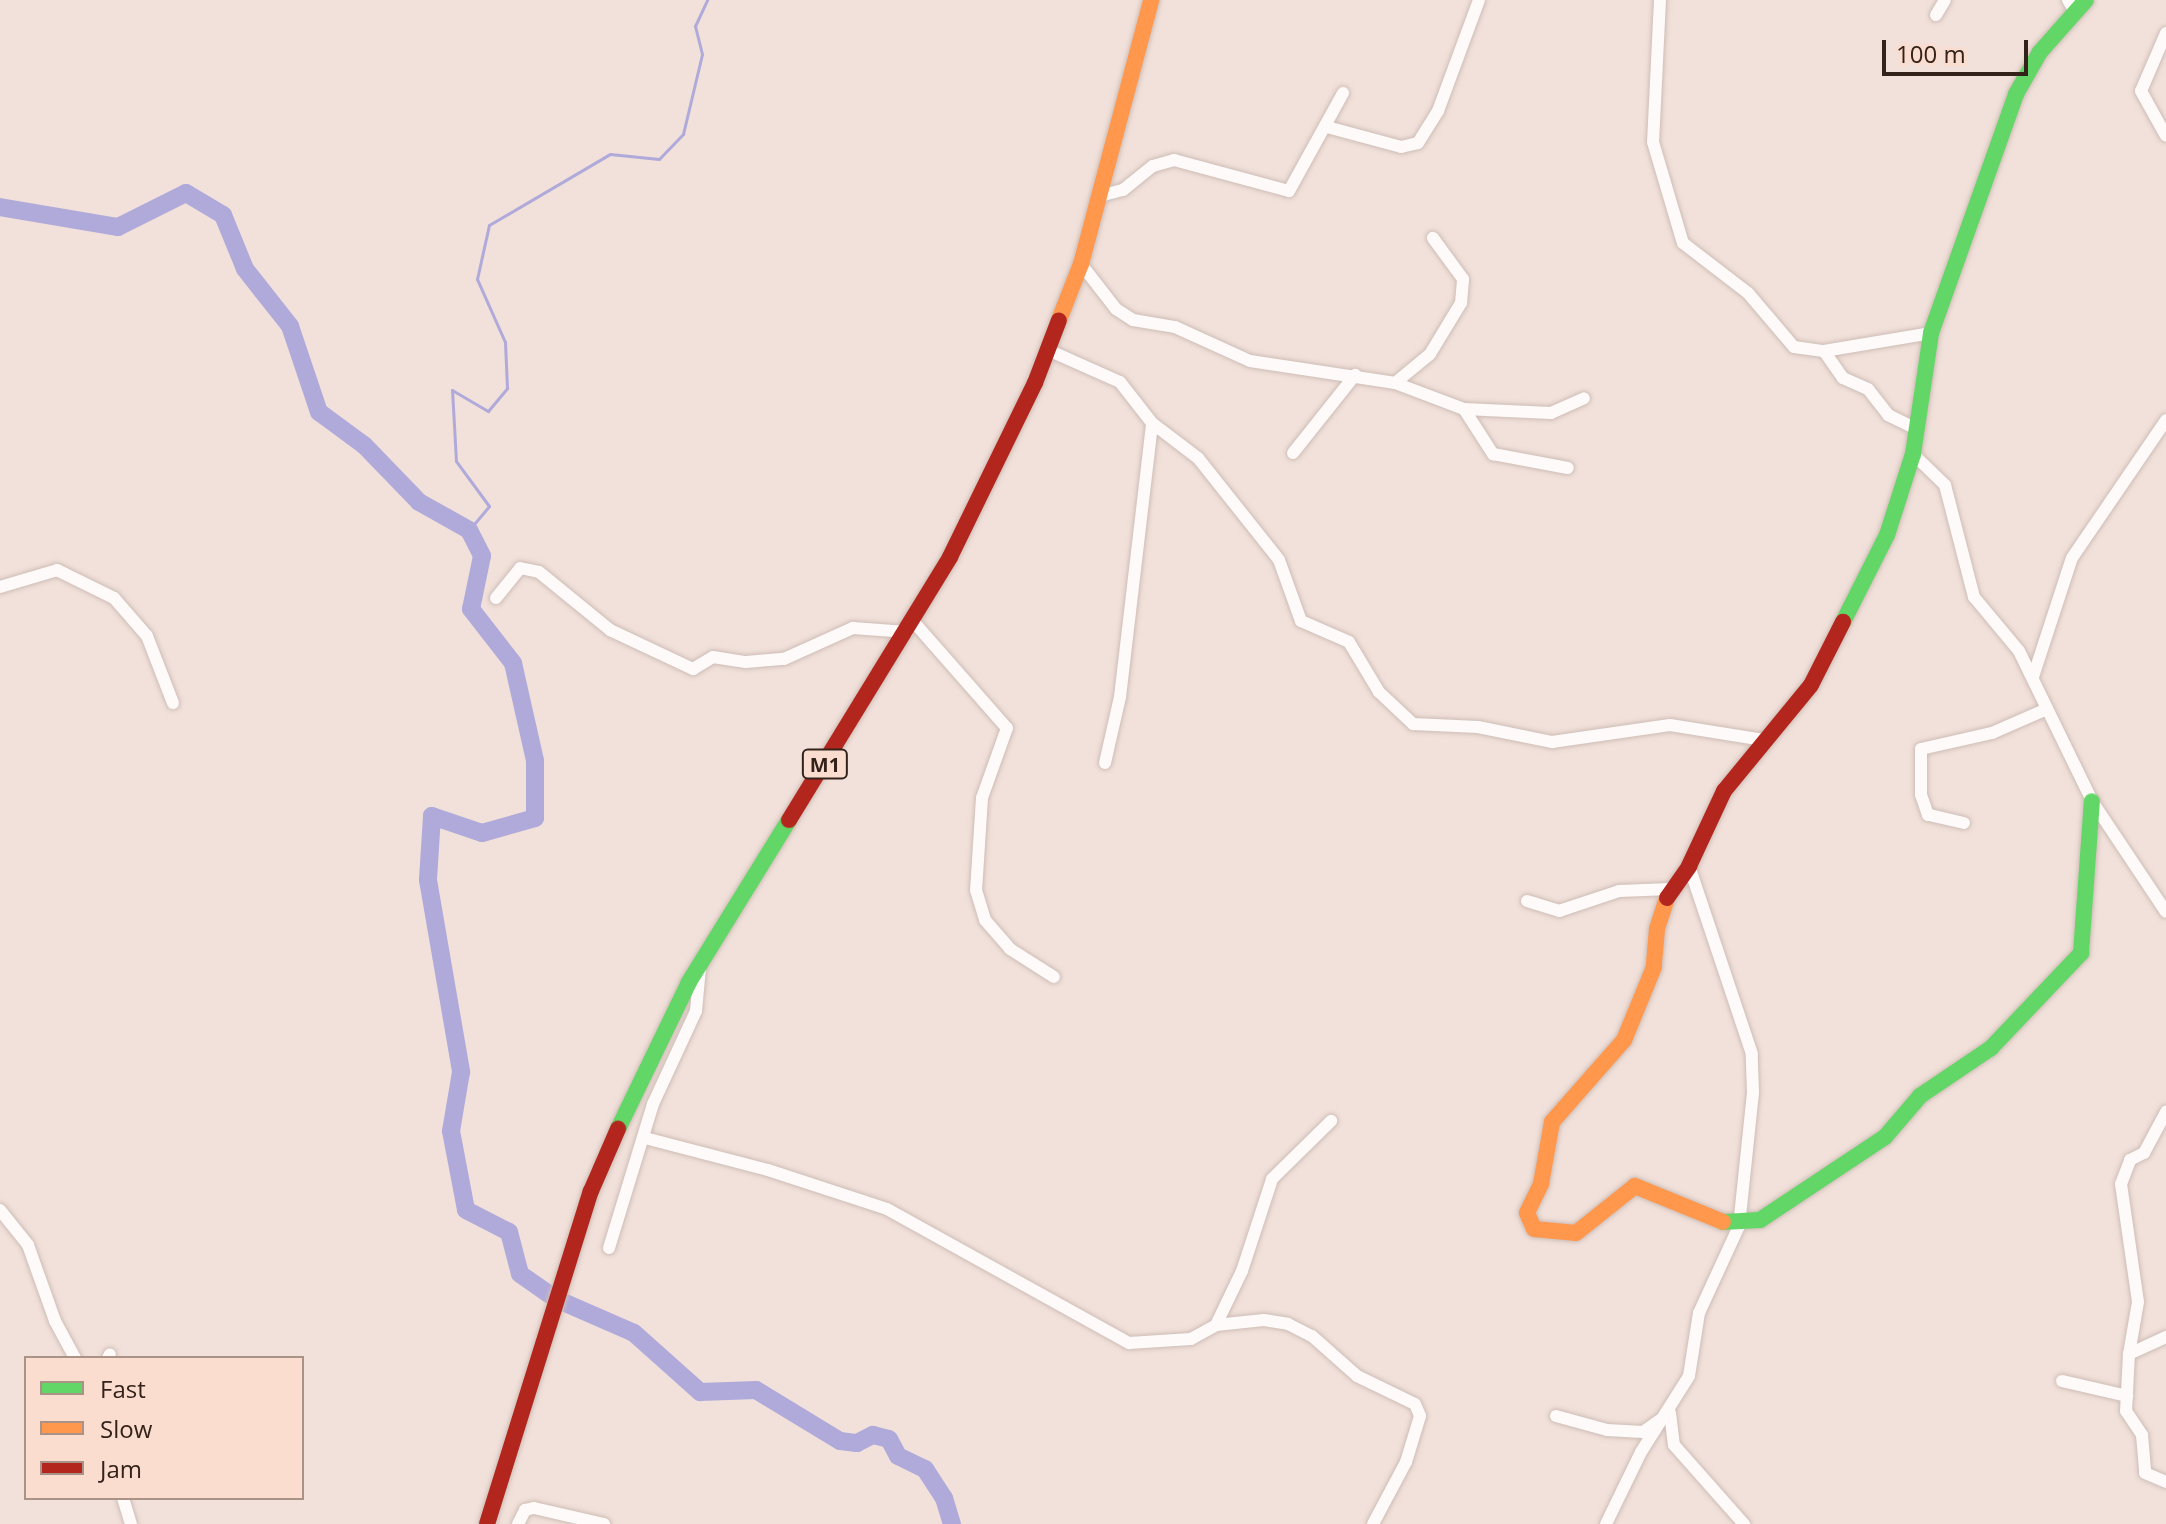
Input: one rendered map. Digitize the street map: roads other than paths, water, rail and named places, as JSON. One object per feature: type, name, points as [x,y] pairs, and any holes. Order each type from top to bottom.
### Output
[{"type":"main road","name":"M1","points":[[487,1524],[591,1191],[642,1075],[700,966],[950,557],[1048,350],[1081,264],[1151,0]]},
{"type":"main road","points":[[2076,4],[2040,52],[2016,94],[1931,333],[1913,454],[1887,535],[1854,606],[1811,685],[1724,791],[1689,866],[1670,889],[1657,929],[1654,967],[1624,1040],[1576,1090],[1546,1133],[1541,1184],[1529,1220],[1543,1233],[1576,1233],[1635,1186],[1739,1226],[1781,1211],[1885,1137],[1920,1096],[1991,1048],[2081,953],[2092,801]]},
{"type":"street","points":[[1327,127],[1401,147],[1418,143],[1438,111],[1479,0]]},
{"type":"street","points":[[1660,0],[1653,142],[1683,243],[1748,293],[1794,347],[1824,351],[1931,333]]},
{"type":"street","points":[[1936,15],[1945,0]]},
{"type":"street","points":[[2166,33],[2141,91],[2166,136]]},
{"type":"street","points":[[1100,196],[1123,190],[1153,166],[1174,160],[1289,191],[1343,93]]},
{"type":"street","points":[[1395,383],[1430,354],[1465,287],[1454,261],[1433,238]]},
{"type":"street","points":[[1081,264],[1116,309],[1133,320],[1175,327],[1250,361],[1395,383],[1464,409],[1551,413],[1584,398]]},
{"type":"street","points":[[1048,350],[1120,382],[1152,423],[1198,458],[1266,542],[1301,621],[1349,642],[1379,692],[1413,724],[1478,727],[1552,742],[1670,725],[1764,740]]},
{"type":"street","points":[[1824,351],[1843,378],[1868,389],[1888,415],[1917,429]]},
{"type":"street","points":[[1293,453],[1355,375]]},
{"type":"street","points":[[1464,409],[1493,454],[1568,468]]},
{"type":"street","points":[[2033,677],[2072,558],[2166,420]]},
{"type":"street","points":[[1105,763],[1120,697],[1152,423]]},
{"type":"street","points":[[1913,454],[1939,474],[1974,597],[2033,677],[2092,801],[2166,912]]},
{"type":"street","points":[[496,598],[520,568],[539,572],[610,630],[693,669],[713,657],[746,662],[784,659],[853,628],[910,626],[1007,728],[982,798],[976,890],[985,920],[1010,949],[1054,977]]},
{"type":"street","points":[[0,587],[57,570],[114,598],[147,636],[173,703]]},
{"type":"street","points":[[1964,823],[1928,815],[1921,795],[1921,749],[1992,733],[2047,709]]},
{"type":"street","points":[[1606,1524],[1641,1452],[1670,1413],[1689,1376],[1699,1313],[1739,1226],[1753,1092],[1752,1054],[1689,866]]},
{"type":"street","points":[[1527,901],[1559,911],[1619,891],[1670,889]]},
{"type":"street","points":[[609,1248],[653,1104],[696,1011],[700,966]]},
{"type":"street","points":[[2166,1112],[2144,1153],[2130,1160],[2121,1184],[2138,1302],[2129,1354],[2127,1417],[2144,1441],[2145,1473],[2166,1482]]},
{"type":"street","points":[[1216,1325],[1242,1271],[1272,1179],[1331,1121]]},
{"type":"street","points":[[645,1138],[768,1170],[887,1209],[1129,1343],[1191,1339],[1216,1325],[1264,1320],[1288,1324],[1312,1336],[1357,1376],[1415,1404],[1420,1416],[1406,1462],[1373,1524]]},
{"type":"street","points":[[0,1210],[28,1245],[55,1321],[74,1356]]},
{"type":"street","points":[[2129,1354],[2166,1337]]},
{"type":"street","points":[[2062,1381],[2127,1396]]},
{"type":"street","points":[[1556,1416],[1607,1430],[1643,1432],[1670,1413]]},
{"type":"street","points":[[1670,1413],[1674,1445],[1744,1524]]},
{"type":"street","points":[[124,1500],[131,1524]]},
{"type":"street","points":[[518,1524],[525,1510],[534,1508],[604,1524]]},
{"type":"waterway","points":[[469,530],[489,506],[456,461],[452,390],[488,411],[507,388],[505,342],[477,279],[489,225],[610,154],[659,159],[683,134],[702,54],[695,26],[707,0]]},
{"type":"waterway","points":[[0,207],[118,227],[186,193],[223,215],[245,269],[290,326],[319,412],[364,445],[419,502],[469,530],[482,556],[471,609],[513,663],[535,761],[535,818],[482,833],[432,816],[428,880],[461,1072],[451,1131],[466,1210],[509,1232],[520,1274],[550,1295]]},
{"type":"waterway","points":[[563,1302],[634,1333],[700,1392],[756,1390],[840,1441],[857,1443],[873,1435],[889,1439],[898,1456],[925,1469],[944,1498],[952,1524]]}]
